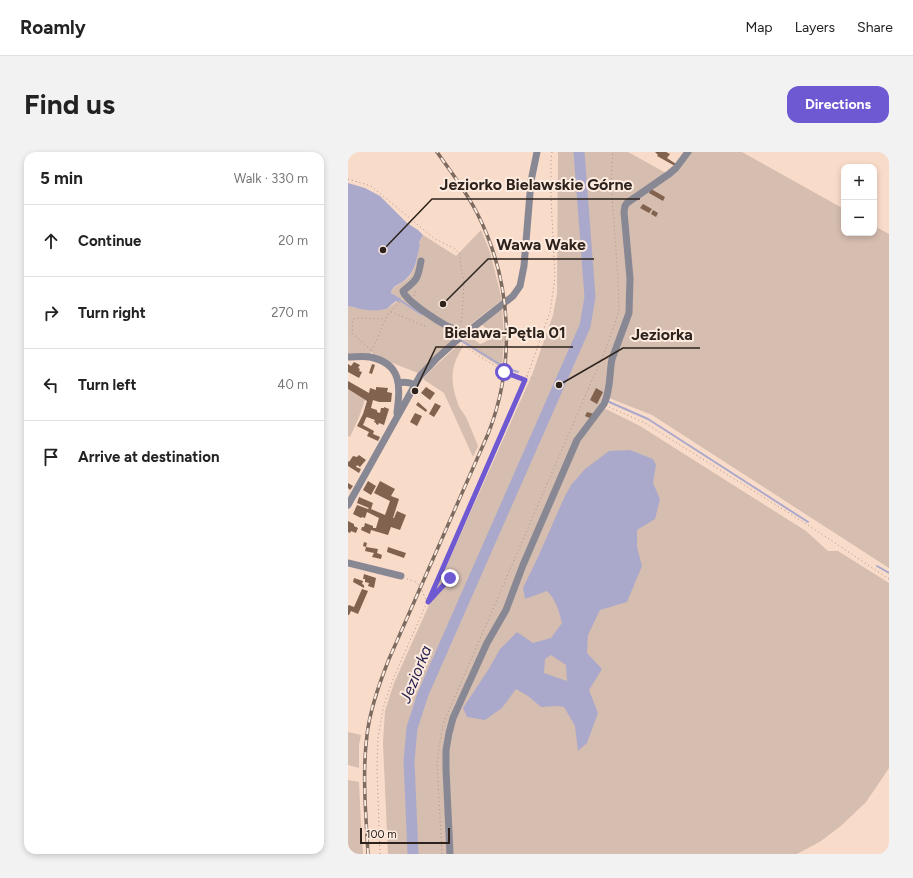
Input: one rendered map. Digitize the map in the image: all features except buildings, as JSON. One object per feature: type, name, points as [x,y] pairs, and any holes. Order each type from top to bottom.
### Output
[{"type":"street","points":[[348,505],[420,376],[456,341],[516,292],[520,286],[524,270],[531,181],[537,152]]},
{"type":"street","points":[[450,854],[446,750],[453,718],[488,643],[506,610],[523,565],[577,440],[605,403],[612,359],[629,313],[630,278],[624,212],[625,206],[627,203],[676,168],[688,152]]},
{"type":"street","points":[[421,261],[419,275],[416,280],[403,291],[405,296],[434,318],[459,332]]},
{"type":"street","points":[[348,357],[370,357],[386,363],[391,368],[399,383],[397,418]]},
{"type":"street","points":[[399,383],[404,381],[415,385]]},
{"type":"street","points":[[348,563],[401,576]]},
{"type":"path","points":[[380,854],[377,767],[378,738],[387,696],[394,677],[527,376],[550,312],[555,277],[551,198],[552,152]]},
{"type":"path","points":[[585,397],[606,348],[619,311],[611,182],[613,152]]},
{"type":"path","points":[[348,179],[371,186],[435,239],[454,248],[460,254],[464,282],[462,316],[459,332]]},
{"type":"path","points":[[385,319],[353,319],[352,332],[372,352],[385,319],[390,311],[399,304],[402,299]]},
{"type":"path","points":[[390,311],[427,327]]},
{"type":"path","points":[[456,341],[498,368],[500,371],[525,380]]},
{"type":"path","points":[[527,376],[535,379]]},
{"type":"path","points":[[605,403],[609,407],[646,423],[808,525],[889,579]]},
{"type":"path","points":[[401,576],[418,584],[428,602]]},
{"type":"path","points":[[428,602],[450,578]]},
{"type":"shaded area","points":[[558,152],[628,152],[666,173],[626,200],[627,206],[670,176],[680,166],[690,152],[742,152],[841,207],[841,236],[877,236],[877,228],[889,234],[889,568],[652,415],[609,398],[604,408],[640,426],[806,531],[828,551],[838,551],[889,583],[889,768],[866,802],[842,825],[821,841],[797,854],[388,854],[383,743],[385,711],[394,683],[532,375],[553,315],[557,294]]},
{"type":"shaded area","points":[[481,230],[490,252],[502,300],[463,330],[418,373],[372,355],[373,353],[371,352],[370,355],[348,356],[348,306],[355,308],[388,308],[400,299],[391,293],[392,290],[408,278],[412,273],[420,245],[419,242],[423,235],[456,256]]},
{"type":"shaded area","points":[[502,306],[504,339],[502,368],[461,342],[468,335],[480,344],[486,341],[491,332],[481,324]]},
{"type":"shaded area","points":[[458,345],[463,347],[456,361],[453,374],[455,396],[466,417],[478,446],[473,457],[444,393],[423,379]]},
{"type":"shaded area","points":[[348,389],[365,400],[350,437],[348,436]]},
{"type":"shaded area","points":[[348,732],[361,735],[359,745],[359,768],[348,765]]},
{"type":"shaded area","points":[[348,780],[359,782],[363,854],[348,854]]},
{"type":"water","points":[[348,183],[365,188],[380,196],[407,223],[423,235],[419,242],[420,245],[416,263],[410,275],[392,290],[391,293],[401,299],[398,302],[396,301],[388,308],[368,310],[348,306]]},
{"type":"water","points":[[630,450],[653,459],[656,465],[653,483],[660,499],[655,519],[637,530],[637,547],[642,566],[627,602],[600,610],[588,635],[587,653],[602,669],[589,690],[598,713],[587,743],[578,751],[575,726],[564,707],[541,707],[528,696],[516,689],[502,708],[485,720],[467,717],[463,708],[500,649],[517,632],[533,643],[551,638],[562,623],[555,602],[547,591],[525,599],[523,588],[571,485],[585,469],[609,451]],"holes":[[[551,655],[566,665],[567,681],[544,673],[545,659]]]},
{"type":"waterway","name":"Jeziorka","points":[[413,854],[409,761],[412,728],[423,694],[585,326],[590,297],[579,152]]},
{"type":"waterway","points":[[398,299],[421,314]]},
{"type":"waterway","points":[[445,329],[456,336]]},
{"type":"waterway","points":[[462,341],[501,365]]},
{"type":"waterway","points":[[509,369],[518,372]]},
{"type":"waterway","points":[[607,401],[648,419],[808,522]]},
{"type":"waterway","points":[[877,566],[889,573]]},
{"type":"railway","points":[[368,854],[365,765],[368,725],[378,687],[488,434],[497,407],[503,379],[506,351],[506,322],[503,294],[489,239],[468,197],[437,152]]},
{"type":"place","name":"Jeziorko Bielawskie Górne","points":[[383,250]]},
{"type":"place","name":"Wawa Wake","points":[[443,304]]},
{"type":"place","name":"Jeziorka","points":[[559,385]]},
{"type":"place","name":"Bielawa-Pętla 01","points":[[415,391]]},
{"type":"route","points":[[450,578],[428,602],[525,380],[504,372]]}]
